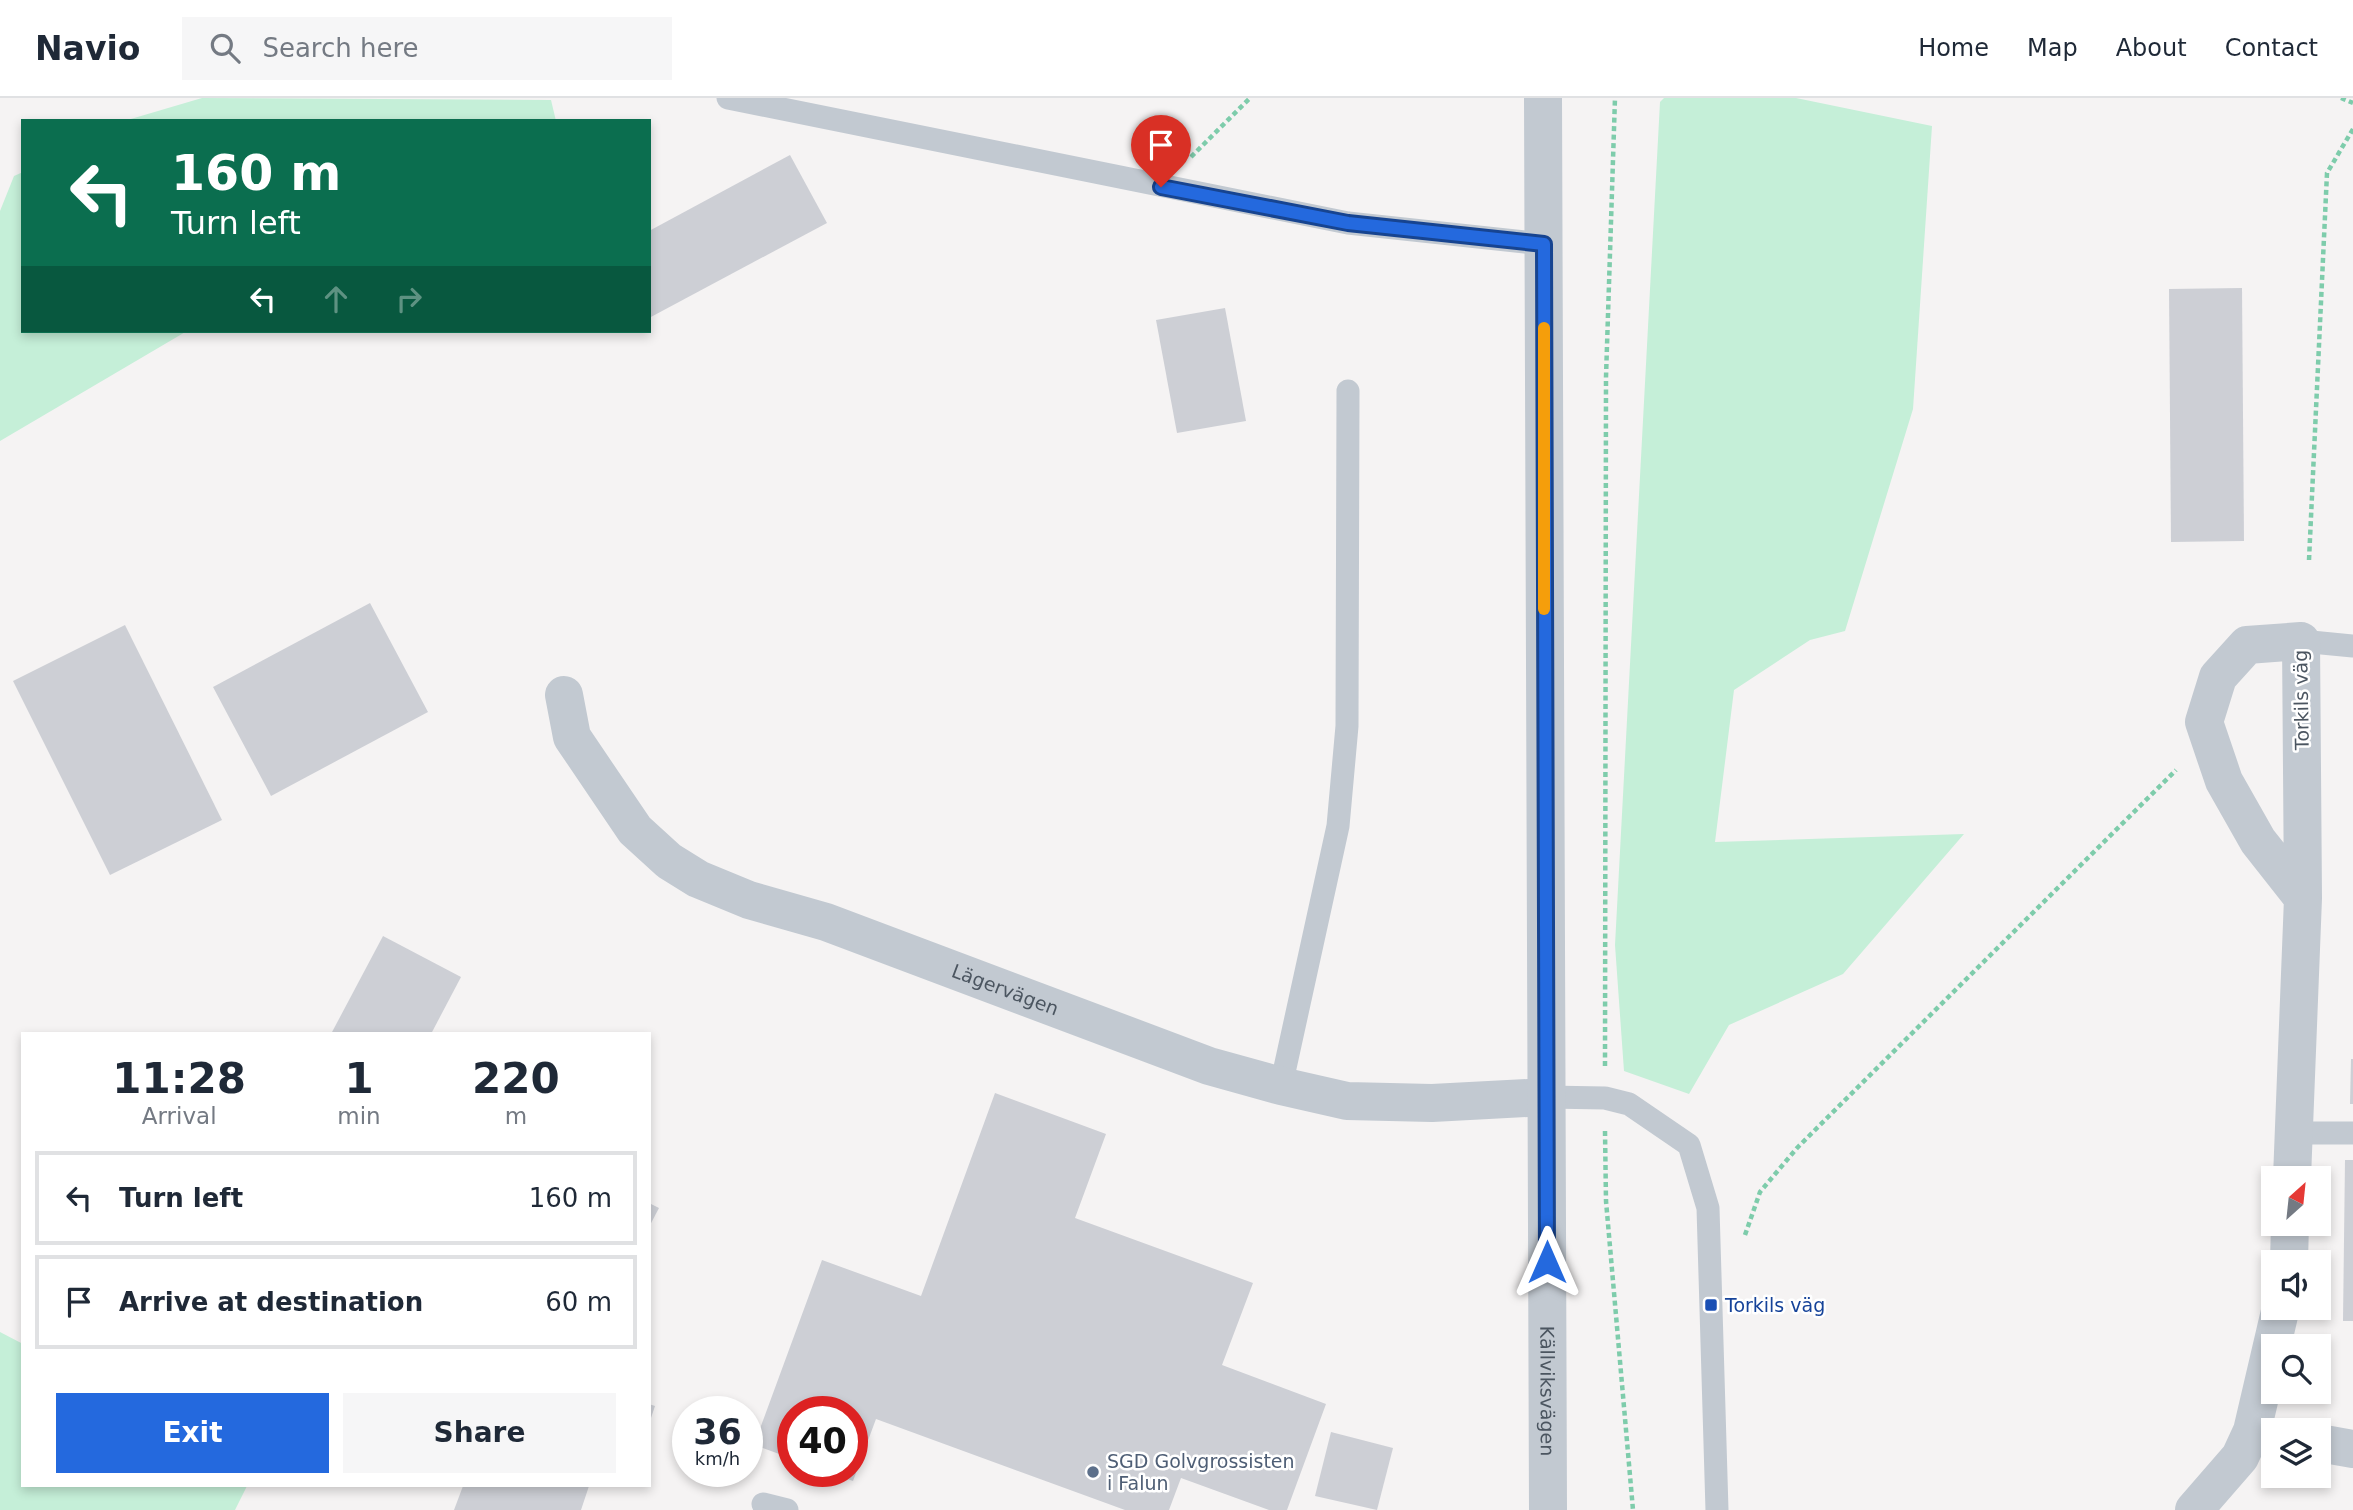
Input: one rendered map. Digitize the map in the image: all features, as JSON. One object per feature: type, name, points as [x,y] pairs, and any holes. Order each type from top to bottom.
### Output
[{"type":"street","name":"Källviksvägen","points":[[1543,98],[1548,1510]]},
{"type":"street","name":"Torkils väg","points":[[2293,1166],[2303,898],[2301,641],[2247,645],[2218,677],[2204,722],[2224,781],[2258,841],[2303,898]]},
{"type":"street","name":"Lägervägen","points":[[565,695],[572,737],[635,830],[669,861],[698,879],[749,900],[826,922],[1209,1066],[1280,1086],[1347,1101],[1433,1103],[1547,1097]]},
{"type":"street","points":[[2265,1418],[2279,1320]]},
{"type":"street","points":[[2193,1510],[2261,1435]]},
{"type":"street","points":[[2331,1445],[2353,1449]]},
{"type":"lane","points":[[728,98],[1348,223],[1544,244]]},
{"type":"lane","points":[[1280,1086],[1338,826],[1347,726],[1348,391]]},
{"type":"lane","points":[[2301,641],[2353,646]]},
{"type":"lane","points":[[1547,1097],[1605,1098],[1629,1104],[1689,1144],[1708,1208],[1717,1510]]},
{"type":"lane","points":[[2294,1133],[2353,1133]]},
{"type":"lane","points":[[763,1504],[787,1510]]},
{"type":"path","points":[[1161,187],[1250,98]]},
{"type":"path","points":[[1615,98],[1606,377],[1606,1201],[1633,1510]]},
{"type":"path","points":[[2341,98],[2353,103]]},
{"type":"path","points":[[2309,560],[2327,173],[2353,129]]},
{"type":"path","points":[[1745,1245],[1745,1232],[1760,1192],[1797,1148],[2209,737]]},
{"type":"green space","points":[[202,98],[551,100],[556,119],[131,119]]},
{"type":"green space","points":[[1664,98],[1796,98],[1932,126],[1913,409],[1845,631],[1810,640],[1734,690],[1715,842],[1964,834],[1843,974],[1729,1025],[1689,1094],[1624,1071],[1615,945],[1660,102]]},
{"type":"green space","points":[[21,173],[21,333],[184,333],[0,441],[0,211],[14,176]]},
{"type":"green space","points":[[0,1332],[21,1343],[21,1487],[246,1487],[235,1510],[0,1510]]},
{"type":"building","points":[[790,155],[827,223],[651,317],[651,230]]},
{"type":"building","points":[[2242,288],[2244,541],[2171,542],[2169,289]]},
{"type":"building","points":[[1225,308],[1246,421],[1177,433],[1156,320]]},
{"type":"building","points":[[370,603],[428,712],[271,796],[213,687]]},
{"type":"building","points":[[125,625],[222,820],[110,875],[13,681]]},
{"type":"building","points":[[383,936],[461,977],[432,1032],[332,1032]]},
{"type":"building","points":[[2353,1059],[2353,1104],[2350,1104]]},
{"type":"building","points":[[995,1093],[1106,1134],[1075,1218],[1253,1283],[1222,1365],[1326,1404],[1287,1510],[1269,1510],[1181,1478],[1169,1510],[1125,1510],[876,1419],[868,1441],[868,1396],[777,1396],[777,1453],[763,1448],[763,1421],[822,1260],[921,1296]]},
{"type":"building","points":[[2345,1160],[2353,1160],[2353,1321],[2343,1321]]},
{"type":"building","points":[[651,1204],[659,1208],[651,1223]]},
{"type":"building","points":[[1331,1432],[1393,1448],[1377,1510],[1315,1496]]},
{"type":"building","points":[[463,1487],[589,1487],[581,1510],[454,1510]]},
{"type":"slow traffic","points":[[1544,328],[1544,609]]},
{"type":"place","name":"Torkils väg","points":[[1711,1305]]},
{"type":"place","name":"SGD Golvgrossisten i Falun","points":[[1093,1472]]},
{"type":"route","points":[[1161,187],[1348,223],[1544,244],[1547,1262]]}]
